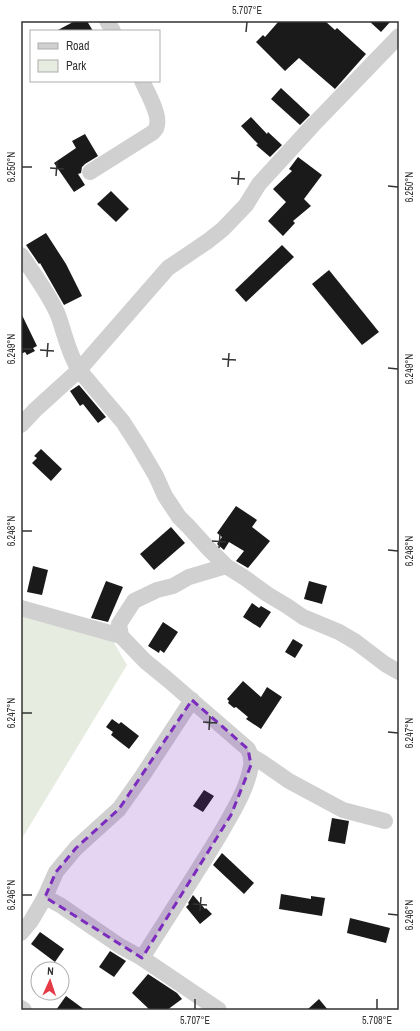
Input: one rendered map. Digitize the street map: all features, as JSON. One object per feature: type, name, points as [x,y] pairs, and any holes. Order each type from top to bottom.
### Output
[{"type":"street","points":[[107,21],[112,30]]},
{"type":"street","points":[[21,425],[35,410],[79,370],[168,268],[223,229],[246,205],[259,184],[313,125],[399,36]]},
{"type":"street","points":[[90,172],[156,130],[157,117],[153,104],[142,82]]},
{"type":"street","points":[[21,255],[38,280],[58,316],[65,338],[79,370],[123,422],[156,476],[164,496],[179,517],[226,566],[303,617],[339,632],[399,672]]},
{"type":"street","points":[[121,636],[119,624],[134,601],[157,590],[173,586],[189,577],[226,566]]},
{"type":"street","points":[[21,608],[121,636],[145,661],[248,749],[251,756],[252,765],[246,783],[231,815],[201,867],[142,958]]},
{"type":"street","points":[[21,933],[31,921],[45,897],[56,872],[76,848],[119,809],[192,700]]},
{"type":"street","points":[[251,756],[289,781],[343,810],[385,821]]},
{"type":"street","points":[[45,897],[60,905],[120,946],[142,958],[220,1010]]},
{"type":"highlighted area","points":[[192,700],[248,749],[251,765],[231,815],[142,958],[45,897],[56,872],[76,848],[119,809]]},
{"type":"green space","points":[[21,615],[113,641],[127,665],[21,840]]},
{"type":"building","points":[[75,21],[87,21],[92,30],[58,30]]},
{"type":"building","points":[[279,21],[325,21],[335,30],[337,28],[366,54],[335,89],[299,58],[285,71],[256,42],[263,35],[265,37]]},
{"type":"building","points":[[369,21],[391,21],[381,32]]},
{"type":"building","points":[[281,88],[310,115],[300,125],[271,99]]},
{"type":"building","points":[[251,117],[267,134],[268,132],[282,145],[270,157],[256,145],[258,144],[241,126]]},
{"type":"building","points":[[85,134],[98,156],[82,167],[81,173],[78,174],[85,185],[74,192],[54,163],[76,148],[72,141]]},
{"type":"building","points":[[298,157],[322,175],[304,199],[311,206],[293,221],[295,223],[283,236],[268,221],[286,202],[273,189],[292,171],[289,169]]},
{"type":"building","points":[[111,191],[129,209],[116,222],[97,204]]},
{"type":"building","points":[[46,233],[66,264],[82,296],[64,305],[40,263],[39,264],[26,245]]},
{"type":"building","points":[[282,245],[294,257],[246,302],[235,290]]},
{"type":"building","points":[[329,270],[379,332],[362,345],[312,284]]},
{"type":"building","points":[[21,313],[37,346],[33,348],[35,351],[27,355],[25,352],[21,354]]},
{"type":"building","points":[[79,385],[106,417],[98,423],[83,404],[80,406],[70,391]]},
{"type":"building","points":[[41,449],[62,469],[51,481],[32,463],[37,458],[34,456]]},
{"type":"building","points":[[236,506],[257,520],[252,527],[270,541],[248,568],[236,561],[244,551],[229,542],[224,550],[217,544],[222,537],[217,533]]},
{"type":"building","points":[[171,527],[185,543],[154,570],[140,554]]},
{"type":"building","points":[[33,566],[48,570],[42,595],[27,592]]},
{"type":"building","points":[[106,581],[123,587],[108,622],[91,618]]},
{"type":"building","points":[[309,581],[327,586],[322,604],[304,599]]},
{"type":"building","points":[[252,603],[259,608],[261,606],[271,612],[260,628],[243,617]]},
{"type":"building","points":[[163,622],[178,632],[164,653],[160,650],[159,653],[148,646]]},
{"type":"building","points":[[293,639],[303,645],[295,658],[285,652]]},
{"type":"building","points":[[243,681],[261,697],[267,687],[282,697],[261,729],[246,719],[248,717],[236,707],[234,708],[228,703],[229,701],[227,699]]},
{"type":"building","points":[[112,719],[119,724],[121,722],[139,736],[129,749],[111,735],[113,732],[106,727]]},
{"type":"building","points":[[204,790],[214,796],[203,812],[193,806]]},
{"type":"building","points":[[332,818],[349,821],[345,844],[328,841]]},
{"type":"building","points":[[222,853],[254,883],[244,894],[213,865]]},
{"type":"building","points":[[281,894],[311,899],[311,896],[325,898],[322,916],[279,909]]},
{"type":"building","points":[[193,895],[205,909],[206,908],[212,914],[200,924],[186,907]]},
{"type":"building","points":[[350,918],[390,928],[386,943],[347,933]]},
{"type":"building","points":[[40,932],[64,949],[56,961],[54,961],[31,944]]},
{"type":"building","points":[[110,951],[126,961],[114,977],[99,967]]},
{"type":"building","points":[[148,974],[177,993],[182,999],[167,1010],[150,1010],[132,993]]},
{"type":"building","points":[[70,999],[85,1010],[56,1010],[62,1001],[70,1001]]},
{"type":"building","points":[[319,999],[328,1010],[307,1010]]}]
